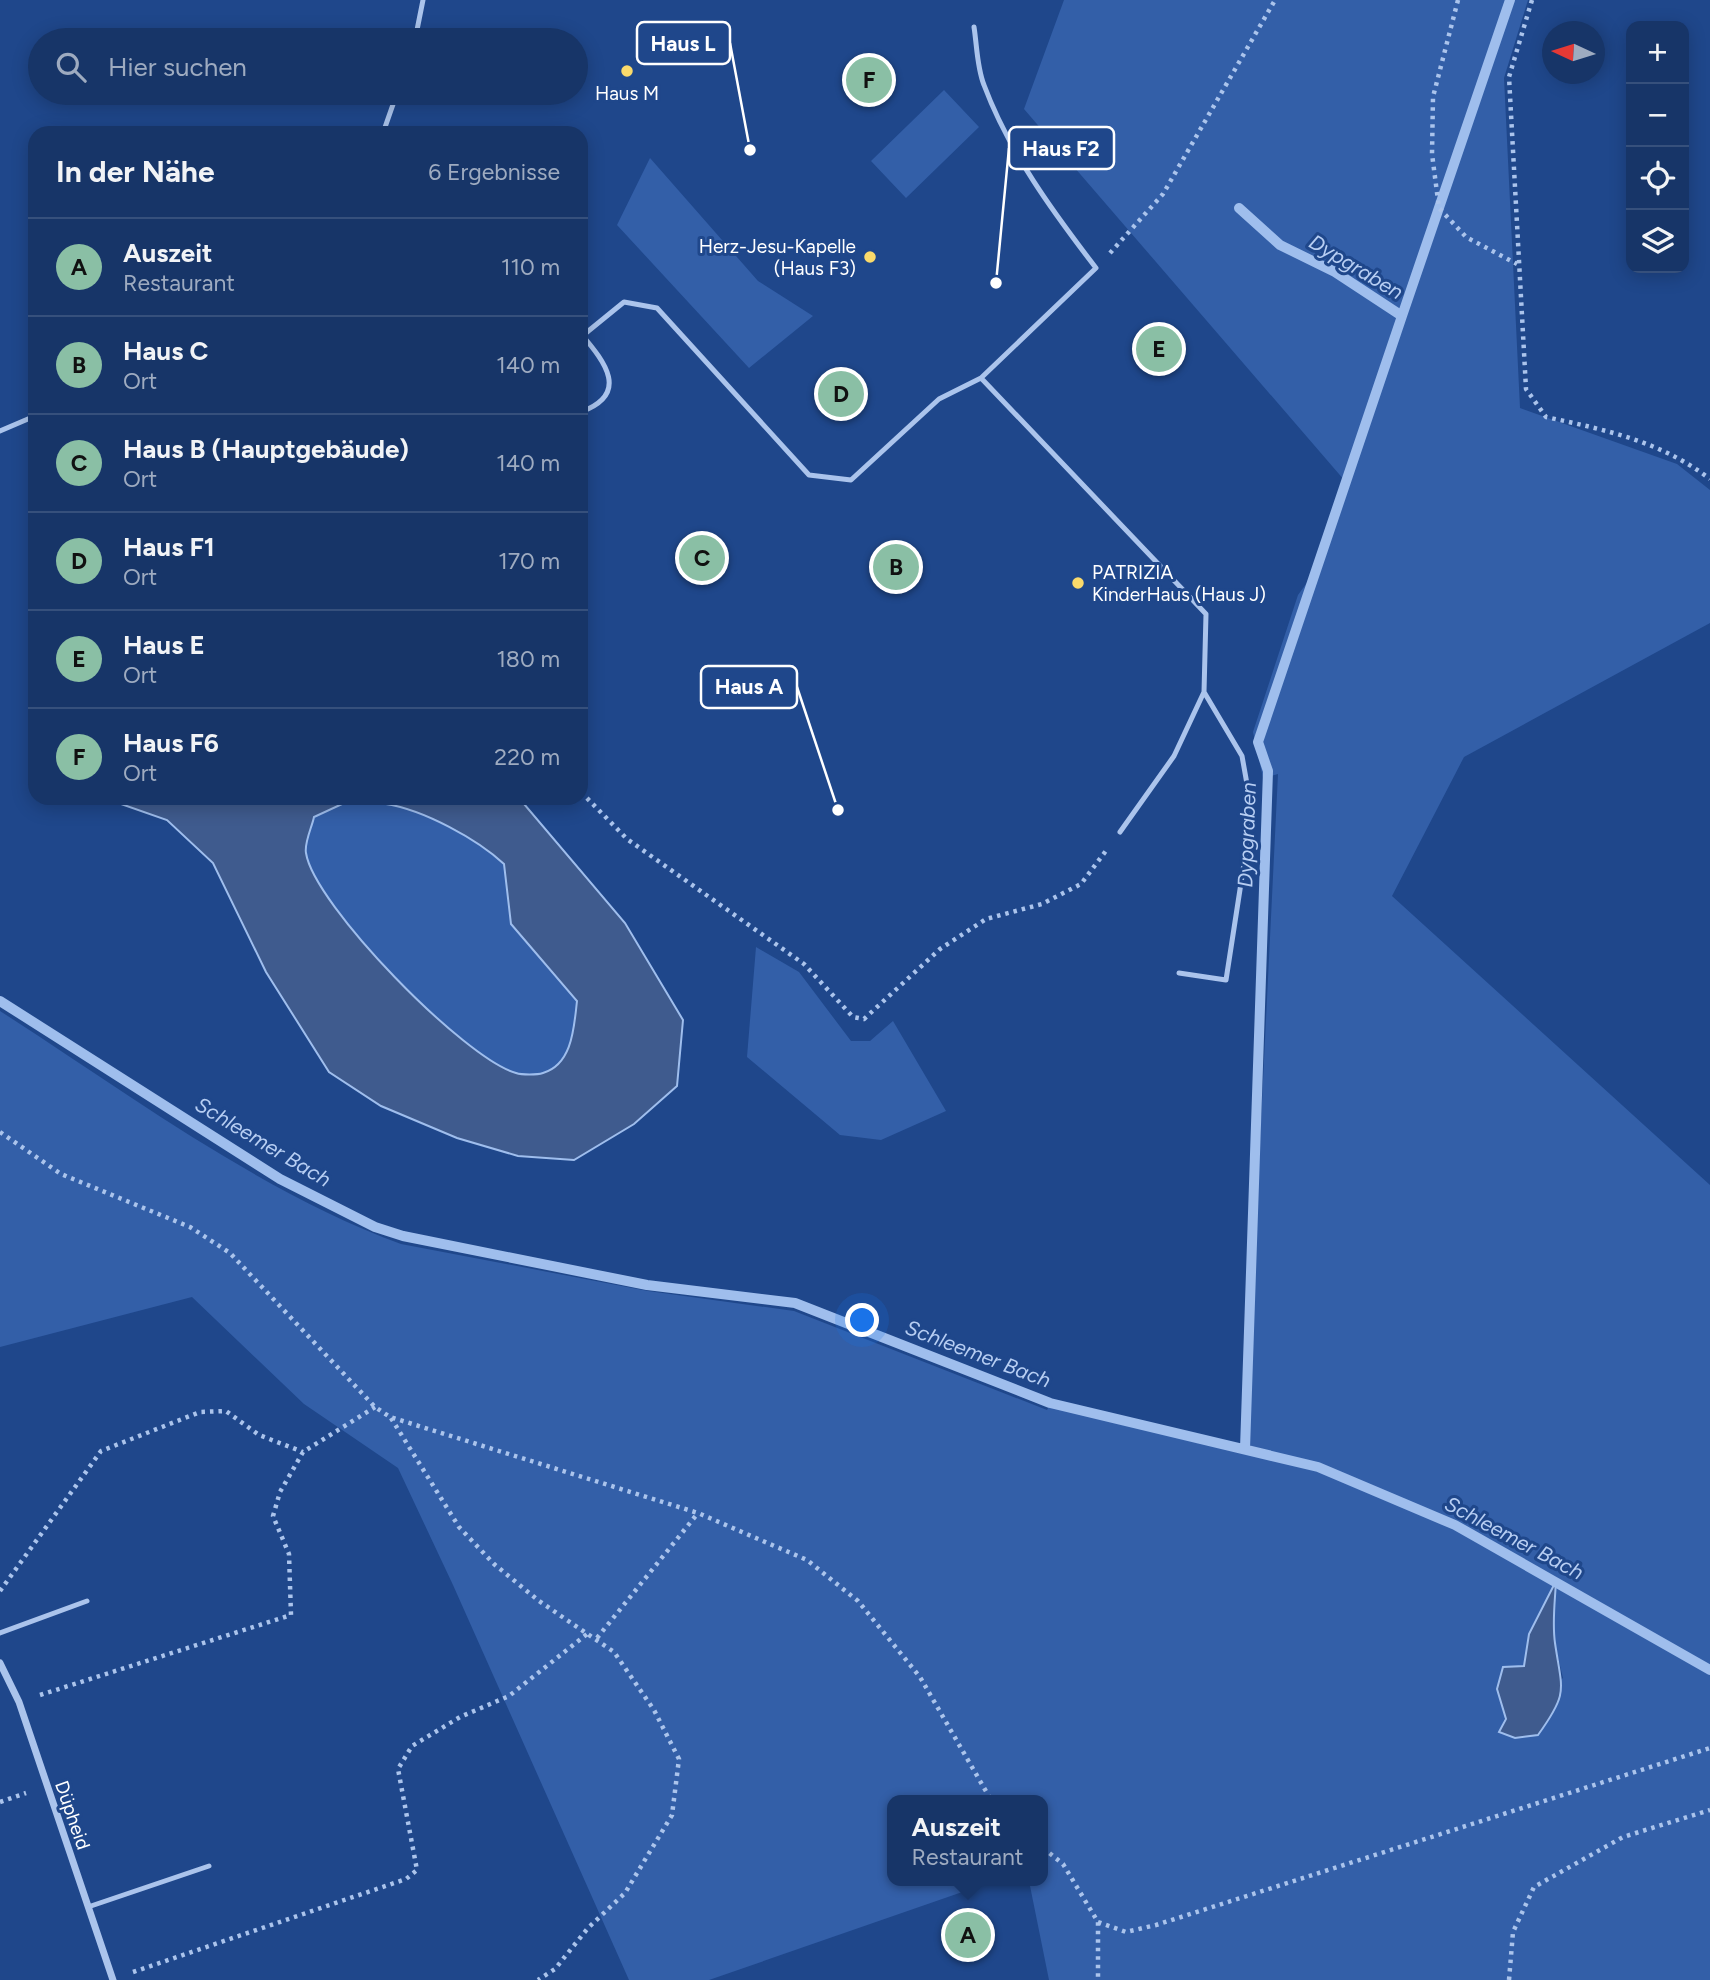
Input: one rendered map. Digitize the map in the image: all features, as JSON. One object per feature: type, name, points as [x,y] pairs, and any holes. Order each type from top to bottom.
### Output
[{"type":"street","name":"Düpheid","points":[[0,1663],[19,1702],[113,1980]]},
{"type":"lane","points":[[417,28],[423,0]]},
{"type":"lane","points":[[588,331],[624,302],[657,308],[809,475],[851,480],[939,400],[981,378],[1096,268],[1043,198],[983,84],[974,27]]},
{"type":"lane","points":[[385,126],[393,105]]},
{"type":"lane","points":[[588,343],[606,363],[609,378],[601,400],[588,408]]},
{"type":"lane","points":[[981,378],[1206,614],[1204,692],[1174,756],[1120,831]]},
{"type":"lane","points":[[0,431],[28,419]]},
{"type":"lane","points":[[1179,972],[1226,980],[1252,811],[1242,756],[1204,692]]},
{"type":"lane","points":[[0,1633],[87,1601]]},
{"type":"lane","points":[[88,1907],[209,1866]]},
{"type":"path","points":[[1096,268],[1163,194],[1275,0]]},
{"type":"path","points":[[1458,0],[1433,97],[1432,154],[1438,208],[1466,237],[1518,264]]},
{"type":"path","points":[[1532,0],[1509,77],[1526,389],[1546,417],[1614,432],[1681,457],[1710,480]]},
{"type":"path","points":[[588,799],[628,839],[804,964],[853,1017],[864,1019],[940,949],[986,919],[1042,904],[1081,884],[1120,831]]},
{"type":"path","points":[[0,1132],[61,1174],[190,1227],[230,1253],[375,1407],[390,1418],[698,1513],[807,1560],[858,1601],[920,1677],[988,1795]]},
{"type":"path","points":[[19,1702],[291,1615],[289,1554],[274,1516],[279,1492],[303,1452],[375,1407]]},
{"type":"path","points":[[0,1591],[101,1451],[200,1412],[226,1411],[259,1435],[303,1452]]},
{"type":"path","points":[[390,1418],[459,1527],[512,1579],[614,1652],[654,1710],[679,1759],[673,1815],[625,1893],[588,1928],[555,1969],[538,1980]]},
{"type":"path","points":[[597,1638],[698,1513]]},
{"type":"path","points":[[113,1980],[406,1879],[417,1870],[398,1769],[412,1746],[460,1717],[509,1696],[587,1634]]},
{"type":"path","points":[[1098,1922],[1126,1932],[1156,1925],[1710,1748]]},
{"type":"path","points":[[1509,1980],[1513,1932],[1534,1887],[1623,1837],[1710,1810]]},
{"type":"path","points":[[1048,1852],[1063,1864],[1098,1922],[1098,1980]]},
{"type":"shaded area","points":[[1064,0],[1528,0],[1504,78],[1520,408],[1677,464],[1710,490],[1710,623],[1464,757],[1392,896],[1710,1185],[1710,1980],[1049,1980],[1030,1886],[1048,1886],[1048,1795],[887,1795],[887,1886],[980,1886],[709,1980],[629,1980],[398,1468],[304,1404],[192,1297],[0,1347],[0,1011],[145,1107],[246,1169],[349,1223],[401,1244],[648,1291],[794,1311],[1047,1410],[1051,1403],[1245,1449],[1278,774],[1263,778],[1253,732],[1298,595],[1314,573],[1345,481],[1024,109]],"holes":[[[1555,1583],[1554,1641],[1563,1678],[1500,1731],[1524,1666],[1529,1634]]]},
{"type":"shaded area","points":[[944,90],[979,127],[906,198],[871,161]]},
{"type":"shaded area","points":[[650,158],[758,281],[813,316],[749,368],[617,225]]},
{"type":"shaded area","points":[[124,805],[340,805],[314,817],[306,845],[306,853],[315,877],[335,907],[395,977],[463,1040],[493,1062],[516,1073],[537,1074],[553,1068],[566,1053],[575,1022],[577,1001],[511,924],[504,864],[465,836],[433,819],[391,805],[525,805],[625,923],[683,1020],[677,1086],[634,1124],[574,1160],[518,1156],[457,1138],[381,1106],[329,1072],[266,972],[213,863],[167,820]]},
{"type":"shaded area","points":[[340,805],[401,807],[433,819],[465,836],[504,864],[511,924],[577,1001],[570,1043],[561,1061],[540,1074],[516,1073],[493,1062],[429,1011],[394,977],[362,942],[315,877],[306,853],[314,817]]},
{"type":"shaded area","points":[[756,947],[799,972],[851,1041],[870,1041],[893,1021],[946,1111],[881,1140],[840,1135],[747,1057]]},
{"type":"shaded area","points":[[1556,1581],[1554,1628],[1561,1682],[1559,1700],[1538,1735],[1515,1738],[1499,1732],[1506,1719],[1497,1689],[1503,1667],[1524,1666],[1529,1634]]},
{"type":"waterway","points":[[1402,316],[1510,0]]},
{"type":"waterway","name":"Dypgraben","points":[[1239,208],[1280,245],[1335,272],[1402,316],[1258,742],[1268,771],[1245,1449]]},
{"type":"waterway","name":"Schleemer Bach","points":[[0,1001],[280,1179],[375,1227],[403,1236],[647,1285],[795,1303],[1050,1403],[1318,1467],[1455,1525],[1710,1670]]},
{"type":"place","name":"Haus M","points":[[627,71]]},
{"type":"place","name":"Haus F6","points":[[869,80]]},
{"type":"place","name":"Haus L","points":[[750,150]]},
{"type":"place","name":"Herz-Jesu-Kapelle (Haus F3)","points":[[870,257]]},
{"type":"place","name":"Haus F2","points":[[996,283]]},
{"type":"place","name":"Haus E","points":[[1159,349]]},
{"type":"place","name":"Haus F1","points":[[841,394]]},
{"type":"place","name":"Haus B (Hauptgebäude)","points":[[702,558]]},
{"type":"place","name":"Haus C","points":[[896,567]]},
{"type":"place","name":"PATRIZIA KinderHaus (Haus J)","points":[[1078,583]]},
{"type":"place","name":"Haus A","points":[[838,810]]},
{"type":"place","name":"Auszeit","points":[[968,1935]]}]
